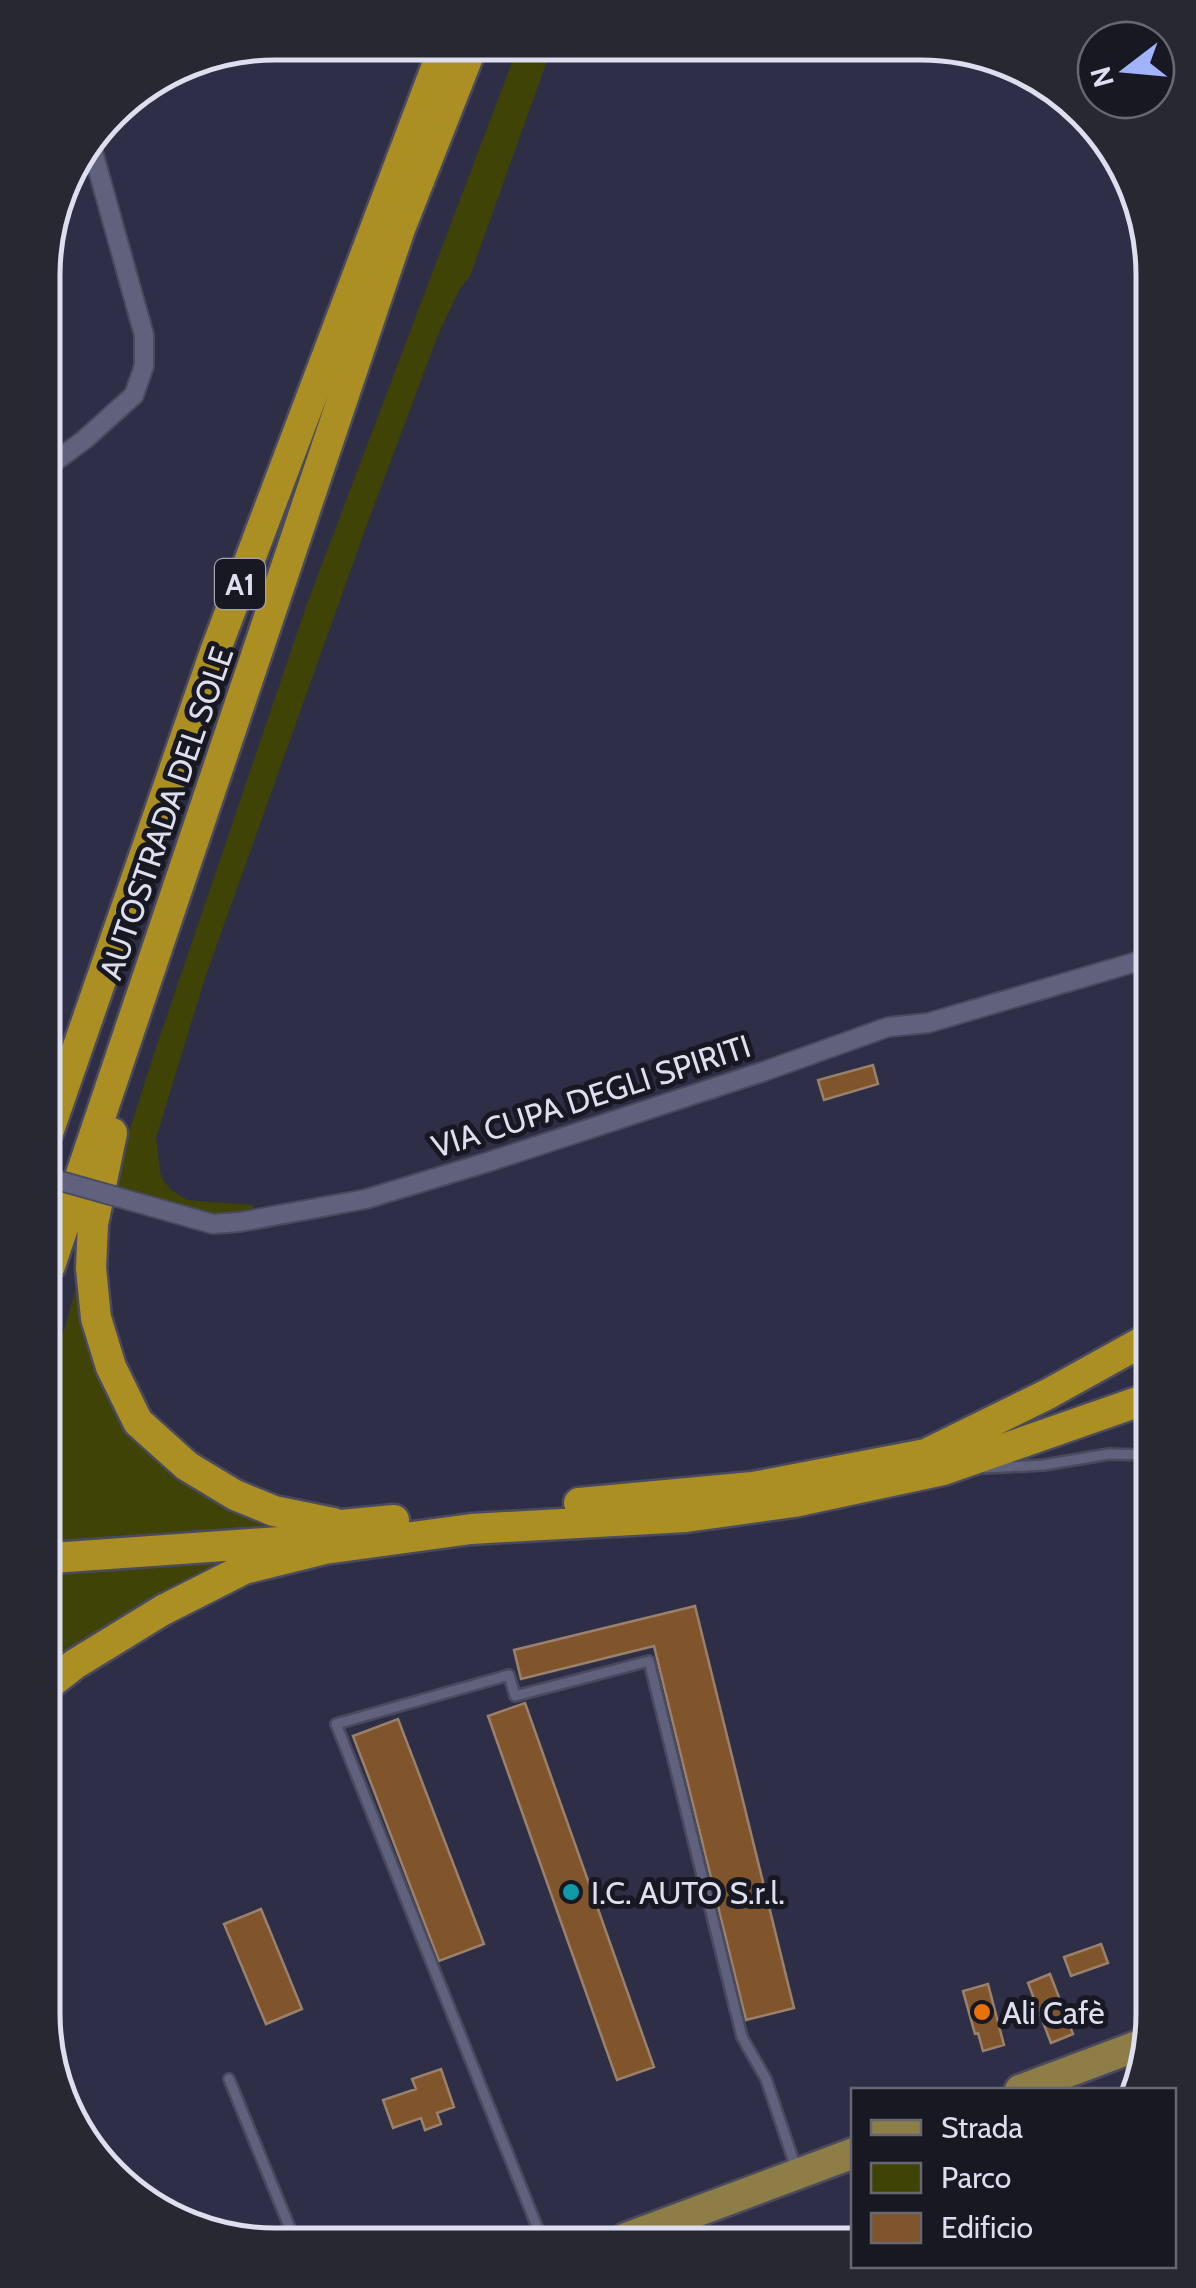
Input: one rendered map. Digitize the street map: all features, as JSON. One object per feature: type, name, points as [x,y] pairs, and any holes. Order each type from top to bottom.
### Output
[{"type":"highway","name":"AUTOSTRADA DEL SOLE","points":[[60,1098],[216,649],[439,60]]},
{"type":"highway","name":"AUTOSTRADA DEL SOLE","points":[[60,1236],[400,229],[467,60]]},
{"type":"highway","points":[[140,1000],[92,1224],[96,1318],[112,1366],[138,1422],[187,1466],[235,1495],[274,1511],[341,1525]]},
{"type":"highway","points":[[280,1541],[341,1525],[753,1487],[926,1454],[1048,1394],[1136,1345]]},
{"type":"highway","points":[[60,1675],[134,1628],[244,1569],[325,1549],[471,1528],[686,1517],[794,1502],[943,1470],[1136,1403]]},
{"type":"highway","points":[[60,1557],[280,1541],[405,1538]]},
{"type":"main road","points":[[1025,2088],[1133,2048]]},
{"type":"main road","points":[[653,2228],[851,2154]]},
{"type":"street","points":[[60,458],[134,395],[144,366],[144,336],[95,159]]},
{"type":"street","name":"VIA CUPA DEGLI SPIRITI","points":[[60,1181],[212,1224],[366,1199],[888,1028],[928,1023],[1136,963]]},
{"type":"lane","points":[[943,1470],[1044,1465],[1109,1454],[1136,1454]]},
{"type":"lane","points":[[537,2228],[336,1724],[509,1675],[515,1696],[650,1661],[742,2037],[766,2079],[798,2174]]},
{"type":"lane","points":[[229,2079],[290,2228]]},
{"type":"green space","points":[[513,60],[547,60],[470,276],[438,335],[365,530],[205,978],[156,1138],[161,1177],[171,1190],[187,1200],[254,1208],[219,1214],[166,1205],[115,1189],[121,1157],[307,604]]},
{"type":"green space","points":[[78,1289],[87,1346],[97,1373],[110,1400],[144,1447],[198,1492],[279,1527],[277,1531],[60,1545],[60,1345]]},
{"type":"green space","points":[[244,1556],[101,1629],[60,1661],[60,1572]]},
{"type":"building","points":[[873,1065],[878,1084],[824,1100],[818,1080]]},
{"type":"building","points":[[695,1606],[794,2008],[746,2020],[654,1646],[521,1679],[514,1650]]},
{"type":"building","name":"I.C. AUTO S.r.l.","points":[[525,1703],[654,2067],[617,2080],[488,1716]]},
{"type":"building","points":[[398,1719],[484,1944],[439,1961],[353,1736]]},
{"type":"building","points":[[261,1909],[302,2009],[266,2024],[224,1924]]},
{"type":"building","points":[[1101,1944],[1108,1963],[1071,1976],[1064,1957]]},
{"type":"building","points":[[1050,1974],[1073,2034],[1051,2043],[1028,1983]]},
{"type":"building","name":"Ali Cafè","points":[[988,1984],[1004,2045],[983,2051],[963,1991]]},
{"type":"building","points":[[441,2069],[454,2107],[437,2113],[441,2124],[425,2130],[421,2118],[393,2128],[383,2100],[416,2089],[412,2079]]},
{"type":"place","name":"I.C. AUTO S.r.l.","points":[[571,1892]]},
{"type":"place","name":"Ali Cafè","points":[[982,2012]]}]
